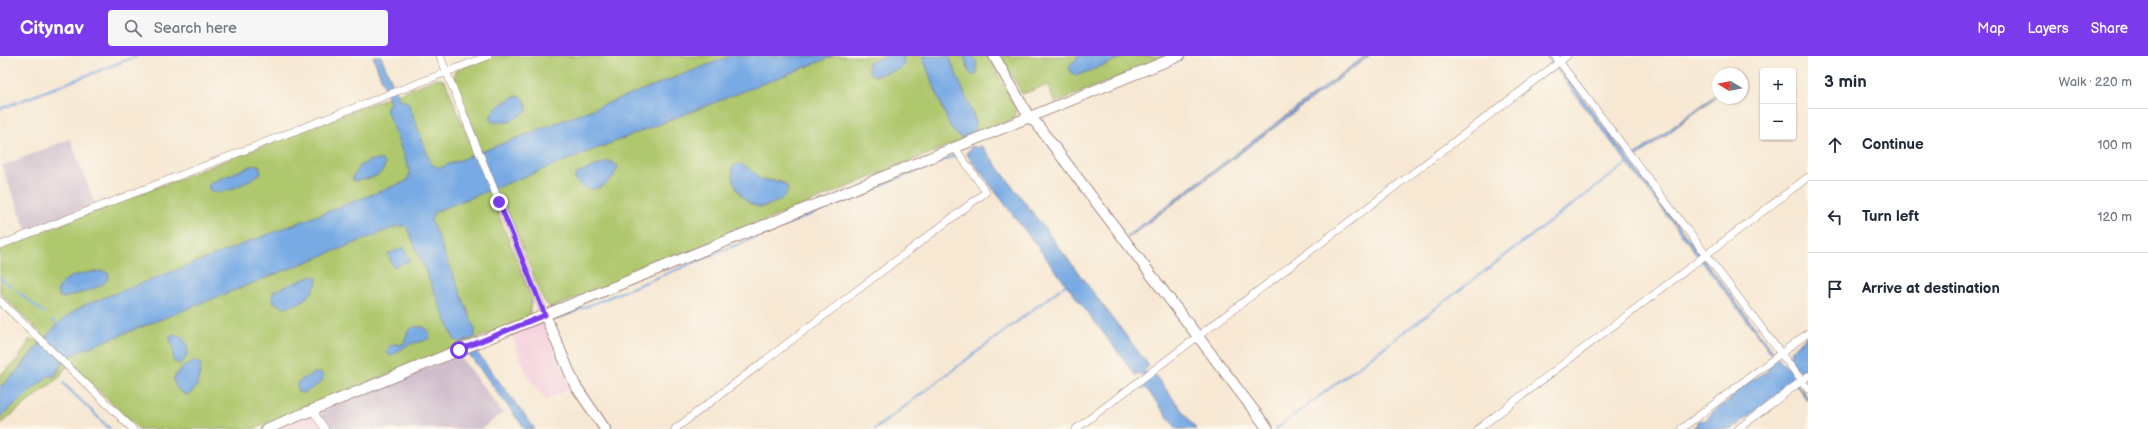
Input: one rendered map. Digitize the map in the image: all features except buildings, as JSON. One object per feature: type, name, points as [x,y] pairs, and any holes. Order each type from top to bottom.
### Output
[{"type":"street","points":[[440,56],[575,385],[605,429]]},
{"type":"street","points":[[0,246],[488,56]]},
{"type":"street","points":[[994,56],[1029,117],[1036,123],[1268,429]]},
{"type":"street","points":[[266,429],[1179,56]]},
{"type":"street","points":[[1076,429],[1556,62],[1567,56]]},
{"type":"street","points":[[1556,62],[1778,356],[1790,366],[1798,383],[1808,389]]},
{"type":"street","points":[[675,429],[986,192],[955,148]]},
{"type":"street","points":[[1478,429],[1808,177]]},
{"type":"street","points":[[0,301],[133,429]]},
{"type":"street","points":[[1681,429],[1808,333]]},
{"type":"street","points":[[1738,429],[1808,376]]},
{"type":"street","points":[[312,410],[325,429]]},
{"type":"shaded area","points":[[70,139],[96,206],[27,233],[2,166]]},
{"type":"shaded area","points":[[543,321],[570,389],[546,400],[527,375],[511,333]]},
{"type":"shaded area","points":[[459,355],[503,413],[481,429],[330,429],[320,417],[322,411]]},
{"type":"shaded area","points":[[311,415],[321,429],[276,429]]},
{"type":"green space","points":[[493,56],[988,56],[1016,108],[1016,115],[1011,120],[552,308],[545,303],[502,198],[493,201],[532,298],[529,317],[254,429],[139,429],[71,365],[63,370],[61,376],[0,424],[0,417],[48,376],[56,375],[61,365],[40,343],[10,379],[0,387],[0,375],[17,359],[29,340],[35,340],[41,334],[0,293],[0,248],[438,78],[445,81],[470,143],[478,140],[453,79],[457,70]]},
{"type":"green space","points":[[1001,56],[1170,56],[1055,103],[1047,85],[1022,94]]},
{"type":"water","points":[[373,56],[381,56],[399,99],[408,102],[431,164],[439,168],[731,56],[834,56],[434,212],[431,220],[475,329],[475,337],[460,343],[454,339],[408,229],[405,226],[398,226],[80,351],[65,361],[55,376],[48,376],[0,417],[0,387],[22,366],[49,333],[71,313],[85,305],[407,181],[410,172],[386,109],[390,102]]},
{"type":"water","points":[[887,56],[903,56],[904,64],[900,69],[875,76],[869,73],[868,63]]},
{"type":"water","points":[[922,56],[949,56],[975,120],[975,133],[961,138],[951,129]]},
{"type":"water","points":[[964,56],[972,56],[976,61],[977,74],[973,75],[969,72]]},
{"type":"water","points":[[1079,56],[1127,56],[1076,76],[1070,71],[1070,65]]},
{"type":"water","points":[[1365,56],[1369,56],[1128,238],[1127,236]]},
{"type":"water","points":[[1546,56],[1551,56],[1775,354],[1787,367],[1792,363],[1788,356],[1792,354],[1790,351],[1808,335],[1808,365],[1806,367],[1808,371],[1803,374],[1794,366],[1789,370],[1794,380],[1808,398],[1808,401],[1793,381],[1786,387],[1783,387],[1779,393],[1732,429],[1691,429],[1698,425],[1698,421],[1706,420],[1713,412],[1728,402],[1741,386],[1767,372],[1773,355]]},
{"type":"water","points":[[518,96],[523,98],[527,106],[526,112],[509,122],[492,122],[490,119],[497,107],[505,101]]},
{"type":"water","points":[[1712,98],[1712,100],[1636,158],[1634,156]]},
{"type":"water","points":[[974,146],[975,148],[982,146],[1149,366],[1144,370],[1150,378],[1155,375],[1196,429],[1177,429],[1145,387],[1143,389],[1141,386],[1147,381],[1141,373],[1136,376],[966,153],[971,149],[970,147]]},
{"type":"water","points":[[371,160],[382,160],[385,164],[384,169],[374,177],[356,181],[352,179],[359,166]]},
{"type":"water","points":[[609,161],[618,166],[615,174],[606,184],[597,188],[588,189],[576,181],[575,177],[578,173]]},
{"type":"water","points":[[739,164],[749,168],[761,180],[776,181],[786,185],[788,188],[785,196],[779,201],[764,207],[755,206],[749,203],[739,192],[733,179],[733,166]]},
{"type":"water","points":[[254,165],[259,165],[261,173],[234,188],[219,192],[208,188],[210,183]]},
{"type":"water","points":[[404,247],[409,261],[393,267],[388,254]]},
{"type":"water","points":[[103,271],[109,274],[108,279],[98,287],[63,298],[59,296],[57,292],[60,286],[70,278],[76,275]]},
{"type":"water","points":[[312,276],[317,278],[316,283],[314,289],[306,298],[289,307],[280,306],[274,302],[272,297],[274,291]]},
{"type":"water","points":[[414,327],[423,327],[428,330],[430,338],[410,344],[390,356],[387,353],[390,346],[404,343],[408,331]]},
{"type":"water","points":[[178,335],[185,341],[188,349],[184,361],[180,364],[174,362],[173,347],[170,338],[170,336]]},
{"type":"water","points":[[475,350],[535,429],[525,429],[469,354],[460,357]]},
{"type":"water","points":[[196,361],[201,364],[198,382],[194,390],[187,395],[177,389],[174,384],[174,377],[183,367]]},
{"type":"water","points":[[314,373],[321,373],[323,376],[322,382],[304,393],[298,392],[297,383]]},
{"type":"waterway","points":[[0,109],[137,56]]},
{"type":"waterway","points":[[556,319],[956,155]]},
{"type":"waterway","points":[[1276,429],[1629,162]]},
{"type":"waterway","points":[[0,278],[11,287]]},
{"type":"waterway","points":[[1063,287],[1066,284]]},
{"type":"waterway","points":[[875,429],[1060,289]]},
{"type":"waterway","points":[[17,291],[44,313]]},
{"type":"waterway","points":[[52,320],[59,325]]},
{"type":"waterway","points":[[63,383],[110,429]]},
{"type":"route","points":[[459,350],[545,315],[499,202]]}]
